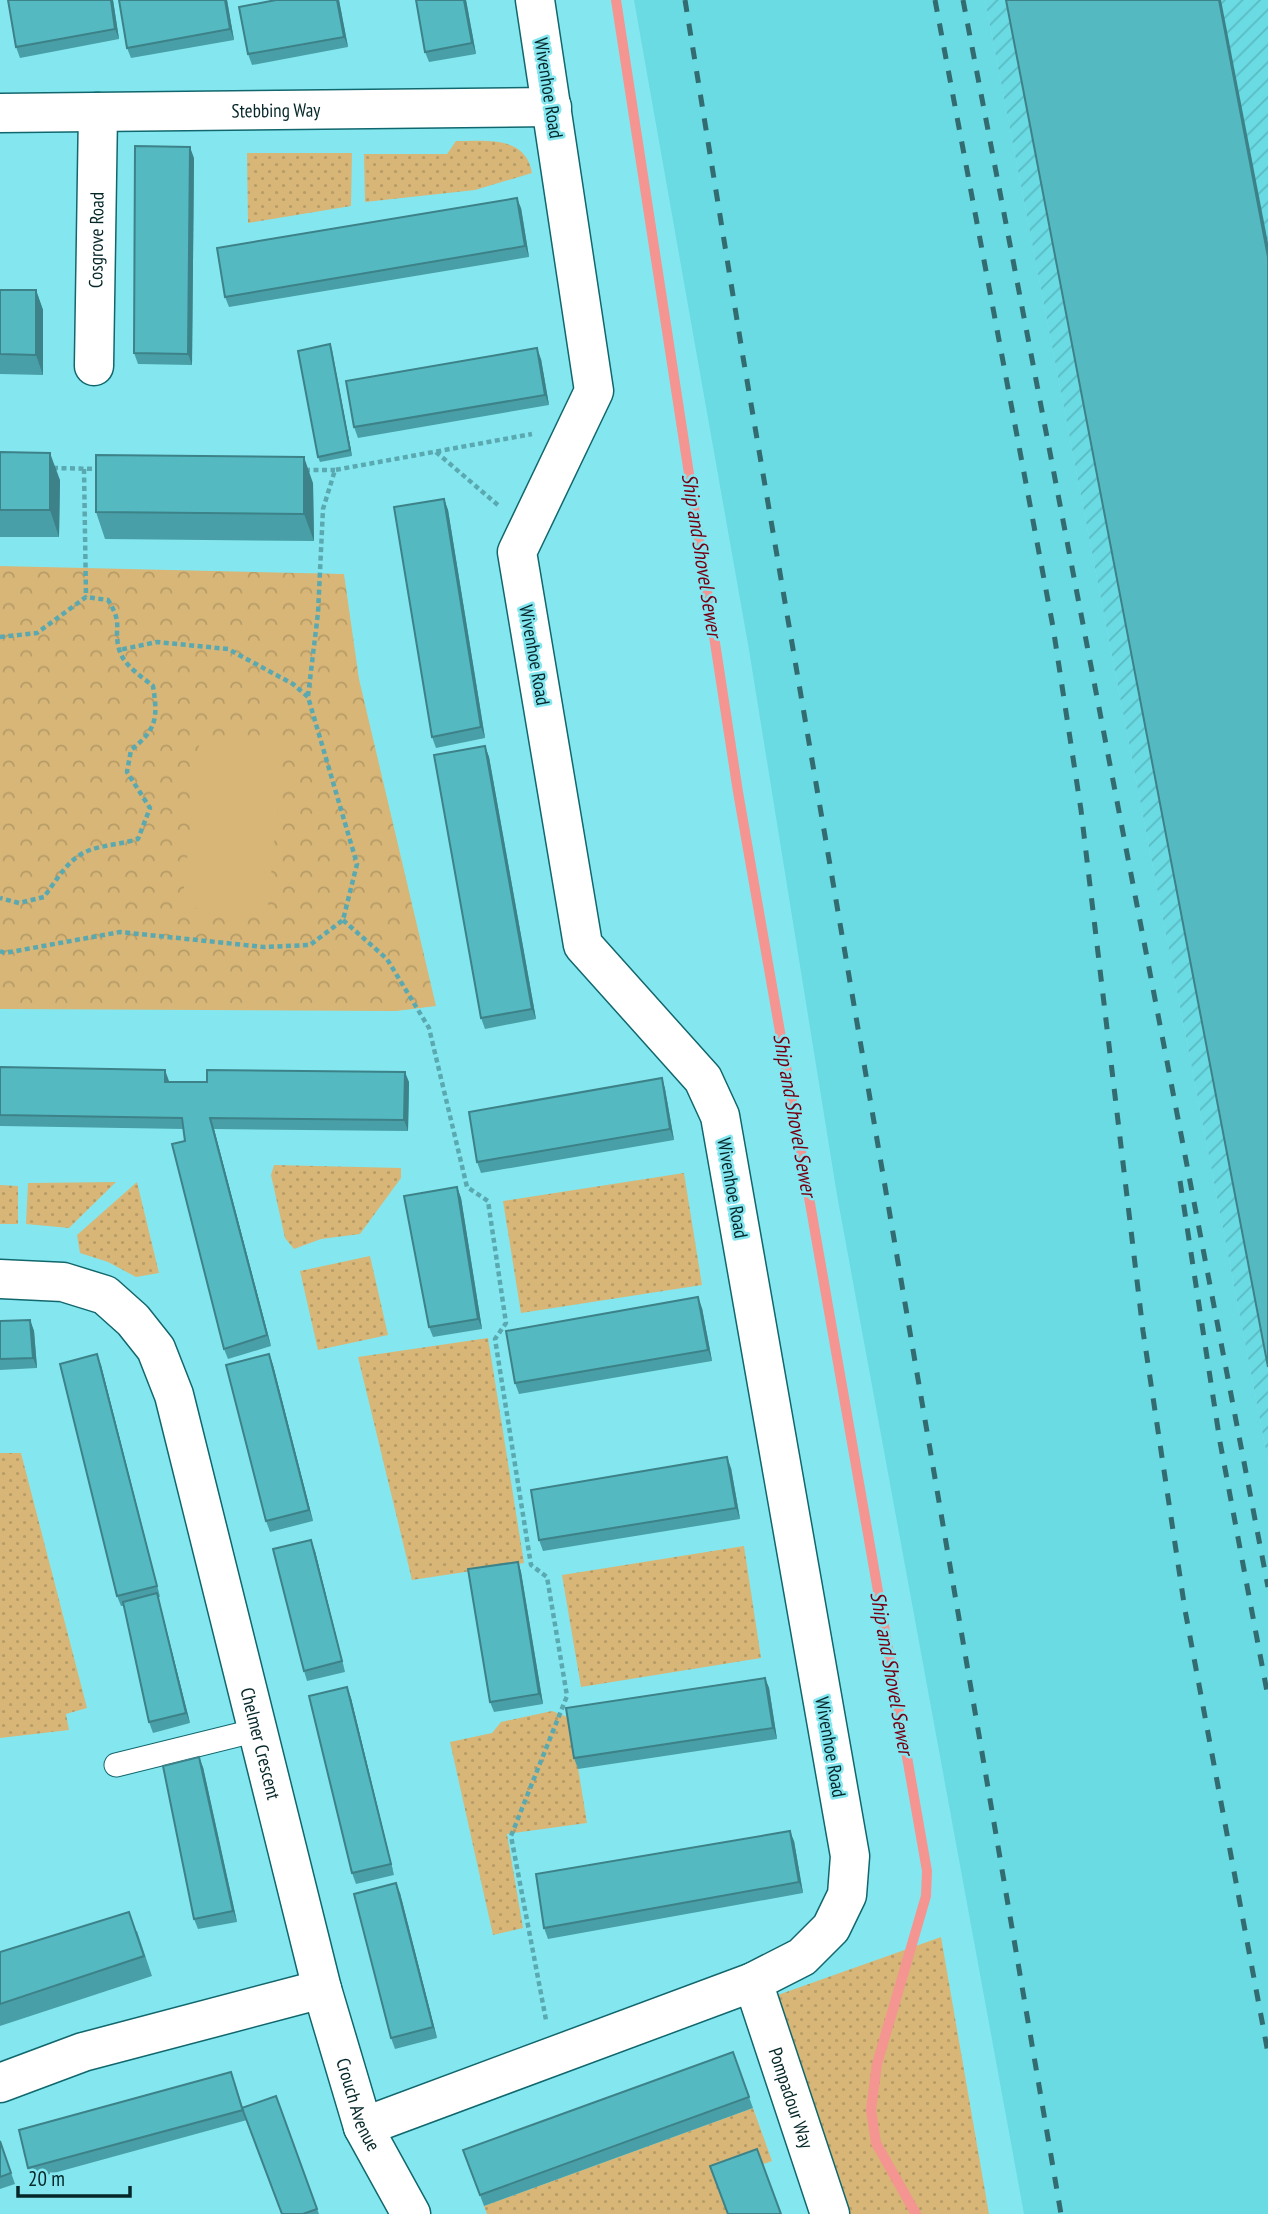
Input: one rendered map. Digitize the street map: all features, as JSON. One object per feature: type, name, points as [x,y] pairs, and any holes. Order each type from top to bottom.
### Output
[{"type":"street","name":"Wivenhoe Road","points":[[363,2127],[754,1982],[802,1956],[831,1928],[847,1895],[850,1856],[720,1116],[703,1079],[583,944],[517,552],[594,391],[535,0]]},
{"type":"street","name":"Stebbing Way","points":[[0,113],[552,107]]},
{"type":"street","name":"Cosgrove Road","points":[[94,366],[98,112]]},
{"type":"street","name":"Chelmer Crescent","points":[[0,1279],[63,1282],[105,1295],[133,1320],[156,1349],[174,1395],[323,1989]]},
{"type":"street","name":"Pompadour Way","points":[[754,1982],[830,2214]]},
{"type":"street","points":[[0,2083],[83,2052],[323,1989]]},
{"type":"street","name":"Crouch Avenue","points":[[323,1989],[363,2127],[411,2214]]},
{"type":"lane","points":[[116,1765],[258,1730]]},
{"type":"path","points":[[293,470],[335,470],[577,426]]},
{"type":"path","points":[[436,452],[528,530]]},
{"type":"path","points":[[48,468],[112,469]]},
{"type":"path","points":[[84,468],[86,597]]},
{"type":"path","points":[[0,951],[5,953],[120,932],[264,947],[310,945],[343,920],[357,864],[308,697],[318,613],[323,509],[335,470]]},
{"type":"path","points":[[0,637],[37,633],[86,597],[108,600],[118,617],[119,650],[127,664],[153,686],[157,715],[147,737],[131,750],[127,772],[150,808],[138,839],[88,850],[66,867],[44,897],[19,903],[0,898]]},
{"type":"path","points":[[119,650],[157,642],[228,649],[293,684],[308,697]]},
{"type":"path","points":[[343,920],[387,959],[429,1028],[467,1187],[488,1200],[506,1323],[495,1339],[531,1564],[547,1577],[567,1696],[511,1836],[552,2055]]},
{"type":"shaded area","points":[[634,0],[985,0],[1268,1461],[1268,2214],[1024,2214],[837,1195],[749,650]]},
{"type":"shaded area","points":[[985,0],[1268,0],[1268,1461]]},
{"type":"green space","points":[[456,141],[491,141],[513,146],[522,152],[532,173],[475,190],[365,202],[364,154],[447,154]]},
{"type":"green space","points":[[247,153],[352,153],[351,206],[248,223]]},
{"type":"green space","points":[[0,566],[344,574],[359,679],[436,1006],[396,1011],[0,1009]]},
{"type":"green space","points":[[200,734],[284,743],[267,916],[182,907]]},
{"type":"green space","points":[[274,1165],[401,1168],[401,1178],[360,1234],[321,1239],[294,1249],[285,1238],[271,1175]]},
{"type":"green space","points":[[684,1173],[702,1285],[521,1313],[503,1201]]},
{"type":"green space","points":[[116,1182],[69,1228],[26,1224],[28,1183]]},
{"type":"green space","points":[[137,1182],[159,1273],[136,1277],[108,1262],[80,1253],[77,1235]]},
{"type":"green space","points":[[0,1185],[18,1186],[18,1224],[0,1224]]},
{"type":"green space","points":[[370,1256],[388,1335],[318,1350],[300,1271]]},
{"type":"green space","points":[[488,1338],[524,1563],[412,1580],[358,1357]]},
{"type":"green space","points":[[0,1453],[21,1453],[87,1708],[66,1714],[69,1730],[0,1738]]},
{"type":"green space","points":[[744,1546],[761,1658],[581,1687],[562,1575]]},
{"type":"green space","points":[[552,1711],[570,1718],[587,1823],[507,1834],[523,1928],[493,1935],[450,1742],[492,1733],[501,1722]]},
{"type":"green space","points":[[941,1937],[989,2214],[850,2214],[775,1996]]},
{"type":"green space","points":[[753,2108],[772,2161],[716,2181],[728,2214],[487,2214],[484,2206]]},
{"type":"building","points":[[8,0],[111,0],[115,29],[16,47]]},
{"type":"building","points":[[119,0],[225,0],[230,29],[127,48]]},
{"type":"building","points":[[276,0],[337,0],[344,37],[248,54],[239,7]]},
{"type":"building","points":[[416,0],[464,0],[472,43],[425,52]]},
{"type":"building","points":[[1006,0],[1219,0],[1268,257],[1268,1367]]},
{"type":"building","points":[[135,146],[190,147],[188,354],[134,353]]},
{"type":"building","points":[[517,198],[525,246],[225,297],[217,248]]},
{"type":"building","points":[[0,290],[36,290],[36,355],[0,354]]},
{"type":"building","points":[[330,344],[350,450],[318,457],[298,351]]},
{"type":"building","points":[[537,348],[545,395],[354,427],[346,381]]},
{"type":"building","points":[[0,452],[50,453],[50,510],[0,510]]},
{"type":"building","points":[[96,455],[304,457],[304,514],[96,512]]},
{"type":"building","points":[[444,499],[481,727],[432,737],[394,507]]},
{"type":"building","points":[[485,746],[532,1009],[481,1018],[434,755]]},
{"type":"building","points":[[0,1067],[165,1070],[165,1082],[207,1082],[207,1070],[405,1072],[404,1120],[210,1118],[267,1335],[224,1349],[172,1144],[185,1141],[182,1118],[0,1115]]},
{"type":"building","points":[[662,1078],[670,1129],[477,1162],[469,1112]]},
{"type":"building","points":[[457,1187],[478,1319],[429,1327],[404,1196]]},
{"type":"building","points":[[698,1297],[708,1350],[515,1383],[506,1331]]},
{"type":"building","points":[[30,1320],[33,1358],[0,1359],[0,1321]]},
{"type":"building","points":[[97,1354],[157,1586],[117,1596],[60,1364]]},
{"type":"building","points":[[269,1354],[309,1510],[266,1521],[226,1365]]},
{"type":"building","points":[[727,1457],[736,1508],[539,1540],[531,1490]]},
{"type":"building","points":[[311,1540],[342,1661],[304,1671],[273,1549]]},
{"type":"building","points":[[518,1562],[539,1694],[490,1702],[468,1569]]},
{"type":"building","points":[[157,1593],[186,1713],[149,1722],[123,1602]]},
{"type":"building","points":[[765,1678],[773,1728],[574,1758],[566,1708]]},
{"type":"building","points":[[347,1687],[391,1864],[352,1873],[309,1696]]},
{"type":"building","points":[[199,1757],[233,1911],[194,1919],[163,1766]]},
{"type":"building","points":[[790,1831],[799,1882],[544,1928],[536,1874]]},
{"type":"building","points":[[396,1883],[433,2027],[391,2038],[354,1894]]},
{"type":"building","points":[[129,1912],[144,1956],[0,2004],[0,1952]]},
{"type":"building","points":[[733,2052],[749,2097],[480,2195],[463,2150]]},
{"type":"building","points":[[231,2072],[242,2108],[276,2096],[317,2209],[303,2214],[282,2214],[243,2110],[28,2168],[19,2130]]},
{"type":"building","points":[[0,2141],[11,2173],[0,2177]]},
{"type":"building","points":[[757,2149],[781,2214],[728,2214],[710,2166]]},
{"type":"waterway","name":"Ship and Shovel Sewer","points":[[616,0],[738,792],[927,1871],[926,1896],[877,2064],[871,2110],[876,2143],[916,2214]]},
{"type":"railway","points":[[685,0],[743,357],[1061,2214]]},
{"type":"railway","points":[[935,0],[1053,627],[1081,810],[1143,1331],[1185,1610],[1268,2053]]},
{"type":"railway","points":[[963,0],[1268,1587]]},
{"type":"railway","points":[[1180,1181],[1220,1442],[1268,1697]]}]
